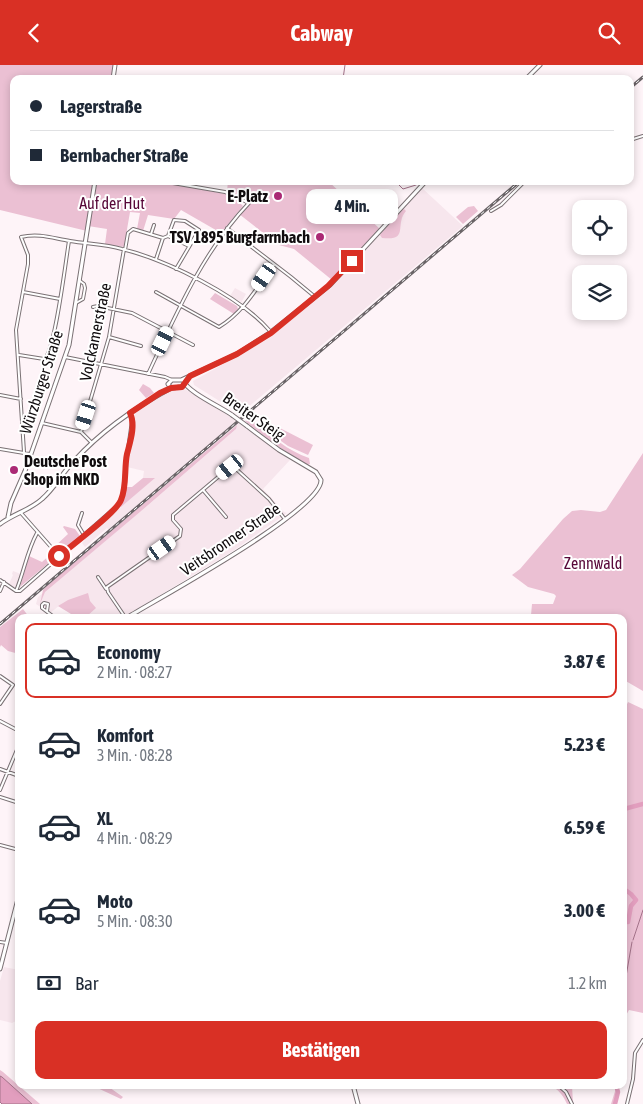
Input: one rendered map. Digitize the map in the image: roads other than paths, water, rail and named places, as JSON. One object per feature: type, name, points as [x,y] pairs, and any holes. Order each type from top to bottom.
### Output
[{"type":"street","points":[[530,75],[540,65]]},
{"type":"street","name":"Würzburger Straße","points":[[8,517],[11,503],[31,454],[69,345],[95,185]]},
{"type":"street","points":[[148,373],[180,306],[213,248],[227,228],[249,203],[225,192],[184,185]]},
{"type":"street","points":[[0,524],[8,517],[33,505],[45,496],[72,463],[92,443],[170,384],[183,383],[190,376],[237,354],[271,333],[340,274],[422,185]]},
{"type":"street","points":[[491,211],[501,205],[521,185]]},
{"type":"street","points":[[156,260],[164,238],[168,236],[174,221],[185,221],[199,230],[176,269]]},
{"type":"street","points":[[154,225],[151,234],[164,238]]},
{"type":"street","points":[[227,228],[314,297]]},
{"type":"street","name":"Volckamerstraße","points":[[81,432],[109,337],[124,249],[130,230],[151,234]]},
{"type":"street","points":[[24,452],[16,330],[28,261],[26,247],[21,237],[39,234],[69,241],[124,249],[156,260],[195,279],[243,307],[258,318],[271,333]]},
{"type":"street","points":[[168,236],[189,246]]},
{"type":"street","points":[[18,355],[44,359],[48,355],[52,343],[69,241]]},
{"type":"street","points":[[156,292],[217,327],[229,320],[243,307],[274,264]]},
{"type":"street","points":[[76,303],[83,299],[85,288],[84,284],[80,281]]},
{"type":"street","points":[[23,292],[60,299]]},
{"type":"street","points":[[93,307],[132,313],[193,345]]},
{"type":"street","points":[[109,337],[141,346]]},
{"type":"street","points":[[65,357],[148,373],[161,377],[170,384],[183,383]]},
{"type":"street","name":"Breiter Steig","points":[[183,383],[232,415],[279,450],[309,468]]},
{"type":"street","points":[[0,395],[21,399]]},
{"type":"street","points":[[17,591],[111,512],[121,501],[124,492],[125,465],[131,435],[132,421],[130,413]]},
{"type":"street","points":[[42,423],[81,432],[92,443]]},
{"type":"street","points":[[0,449],[31,454]]},
{"type":"street","points":[[106,589],[180,536],[181,529],[173,520],[173,515],[233,466],[270,499],[285,519]]},
{"type":"street","name":"Veitsbronner Straße","points":[[131,614],[218,565],[285,519],[314,495],[321,486],[319,475],[309,468]]},
{"type":"street","points":[[203,490],[226,517]]},
{"type":"street","points":[[20,512],[59,556]]},
{"type":"street","points":[[82,513],[78,525],[84,535]]},
{"type":"street","points":[[17,591],[31,543],[37,533]]},
{"type":"street","points":[[98,577],[124,614]]},
{"type":"street","points":[[0,580],[17,591]]},
{"type":"street","points":[[0,591],[4,583]]},
{"type":"street","points":[[0,676],[13,685],[0,704]]},
{"type":"street","points":[[0,721],[15,729]]},
{"type":"street","points":[[0,790],[15,754]]},
{"type":"street","points":[[0,769],[15,775]]},
{"type":"street","points":[[0,797],[15,802]]},
{"type":"street","points":[[0,845],[15,849]]},
{"type":"street","points":[[0,969],[15,911]]},
{"type":"street","points":[[0,942],[7,943]]},
{"type":"street","points":[[627,1104],[633,1079],[636,1053],[643,1039]]},
{"type":"street","points":[[354,1089],[358,1104]]},
{"type":"street","points":[[563,1089],[572,1104]]},
{"type":"waterway","points":[[344,75],[345,65]]},
{"type":"waterway","points":[[399,185],[403,189],[416,185]]},
{"type":"waterway","points":[[627,808],[643,804]]},
{"type":"waterway","points":[[627,891],[636,900],[631,906],[627,922]]},
{"type":"waterway","points":[[633,940],[643,910]]},
{"type":"waterway","points":[[627,971],[632,942]]},
{"type":"waterway","points":[[615,1104],[617,1089]]},
{"type":"railway","points":[[634,85],[643,77]]},
{"type":"railway","points":[[0,624],[515,185]]},
{"type":"place","name":"E-Platz","points":[[278,196]]},
{"type":"place","name":"TSV 1895 Burgfarrnbach","points":[[320,237]]},
{"type":"place","name":"Deutsche Post Shop im NKD","points":[[14,470]]},
{"type":"park label","name":"Auf der Hut","points":[[112,203]]},
{"type":"park label","name":"Zennwald","points":[[593,563]]}]
